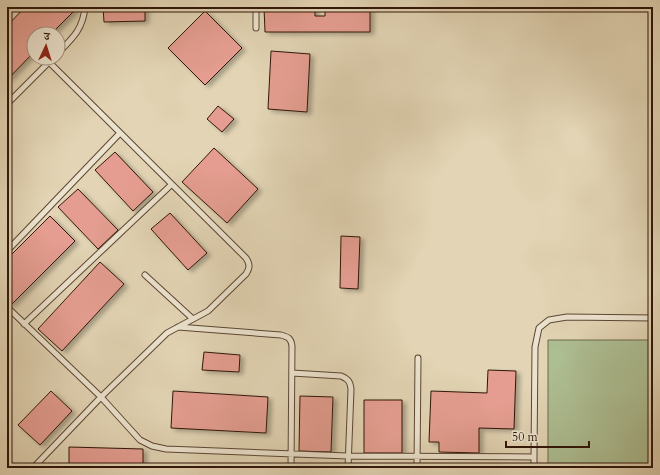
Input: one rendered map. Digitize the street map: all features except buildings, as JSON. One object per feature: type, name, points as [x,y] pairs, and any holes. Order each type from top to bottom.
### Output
[{"type":"lane","points":[[66,44],[82,25],[85,7]]},
{"type":"lane","points":[[256,7],[256,28]]},
{"type":"lane","points":[[7,104],[45,66]]},
{"type":"lane","points":[[33,468],[101,397],[167,333],[208,311],[246,274],[249,269],[249,263],[246,258],[171,185],[57,66]]},
{"type":"lane","points":[[7,251],[120,133]]},
{"type":"lane","points":[[24,324],[171,185]]},
{"type":"lane","points":[[146,275],[193,319]]},
{"type":"lane","points":[[7,307],[101,397],[140,440],[152,446],[166,449],[290,455],[534,457]]},
{"type":"lane","points":[[534,468],[535,347],[539,328],[548,320],[568,317],[653,318]]},
{"type":"lane","points":[[178,327],[287,336],[291,340],[291,468]]},
{"type":"lane","points":[[417,468],[418,358]]},
{"type":"lane","points":[[292,373],[341,376],[347,378],[350,382],[348,468]]},
{"type":"green space","points":[[548,340],[653,340],[653,468],[548,468]]}]
